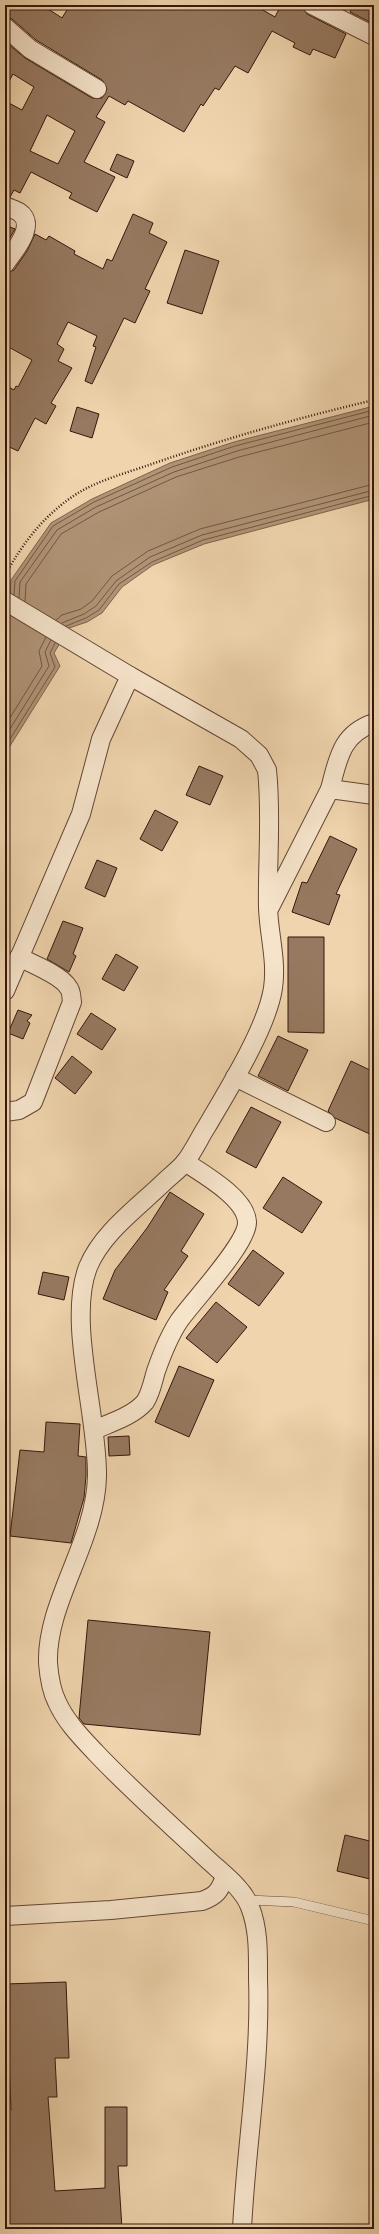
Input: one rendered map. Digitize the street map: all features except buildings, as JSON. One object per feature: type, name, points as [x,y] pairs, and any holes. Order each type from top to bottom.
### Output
[{"type":"street","points":[[312,5],[374,36]]},
{"type":"street","points":[[5,27],[30,49],[97,89]]},
{"type":"street","points":[[5,206],[19,212],[23,216],[26,227],[22,239],[5,264]]},
{"type":"street","points":[[11,604],[130,676],[241,739],[252,747],[264,763],[268,780],[268,911],[275,967],[274,986],[265,1018],[235,1077],[185,1162],[122,1221],[96,1252],[85,1275],[81,1302],[82,1333],[94,1430],[97,1478],[94,1500],[80,1552],[59,1605],[49,1644],[48,1663],[54,1696],[72,1726],[116,1775],[225,1876],[247,1900],[256,1930],[259,1996],[251,2138],[242,2229]]},
{"type":"street","points":[[5,991],[81,814],[102,739],[130,676]]},
{"type":"street","points":[[268,911],[330,789],[339,756],[346,741],[357,731],[374,723]]},
{"type":"street","points":[[330,789],[374,795]]},
{"type":"street","points":[[5,1112],[19,1110],[33,1102],[72,1002],[71,993],[61,980],[19,957]]},
{"type":"street","points":[[235,1077],[326,1122]]},
{"type":"street","points":[[94,1430],[129,1414],[144,1402],[149,1394],[164,1350],[179,1321],[239,1244],[247,1229],[246,1216],[240,1203],[215,1182],[185,1162]]},
{"type":"street","points":[[5,1916],[111,1910],[202,1901],[214,1897],[220,1890],[225,1876]]},
{"type":"lane","points":[[247,1900],[294,1902],[374,1920]]},
{"type":"path","points":[[5,575],[23,544],[37,527],[70,498],[95,485],[184,452],[297,418],[374,400]]},
{"type":"water","points":[[374,406],[374,499],[204,544],[153,565],[122,587],[102,613],[87,622],[69,628],[54,653],[60,666],[5,754],[5,607],[10,597],[11,580],[51,523],[92,499],[170,463],[234,442]]}]
